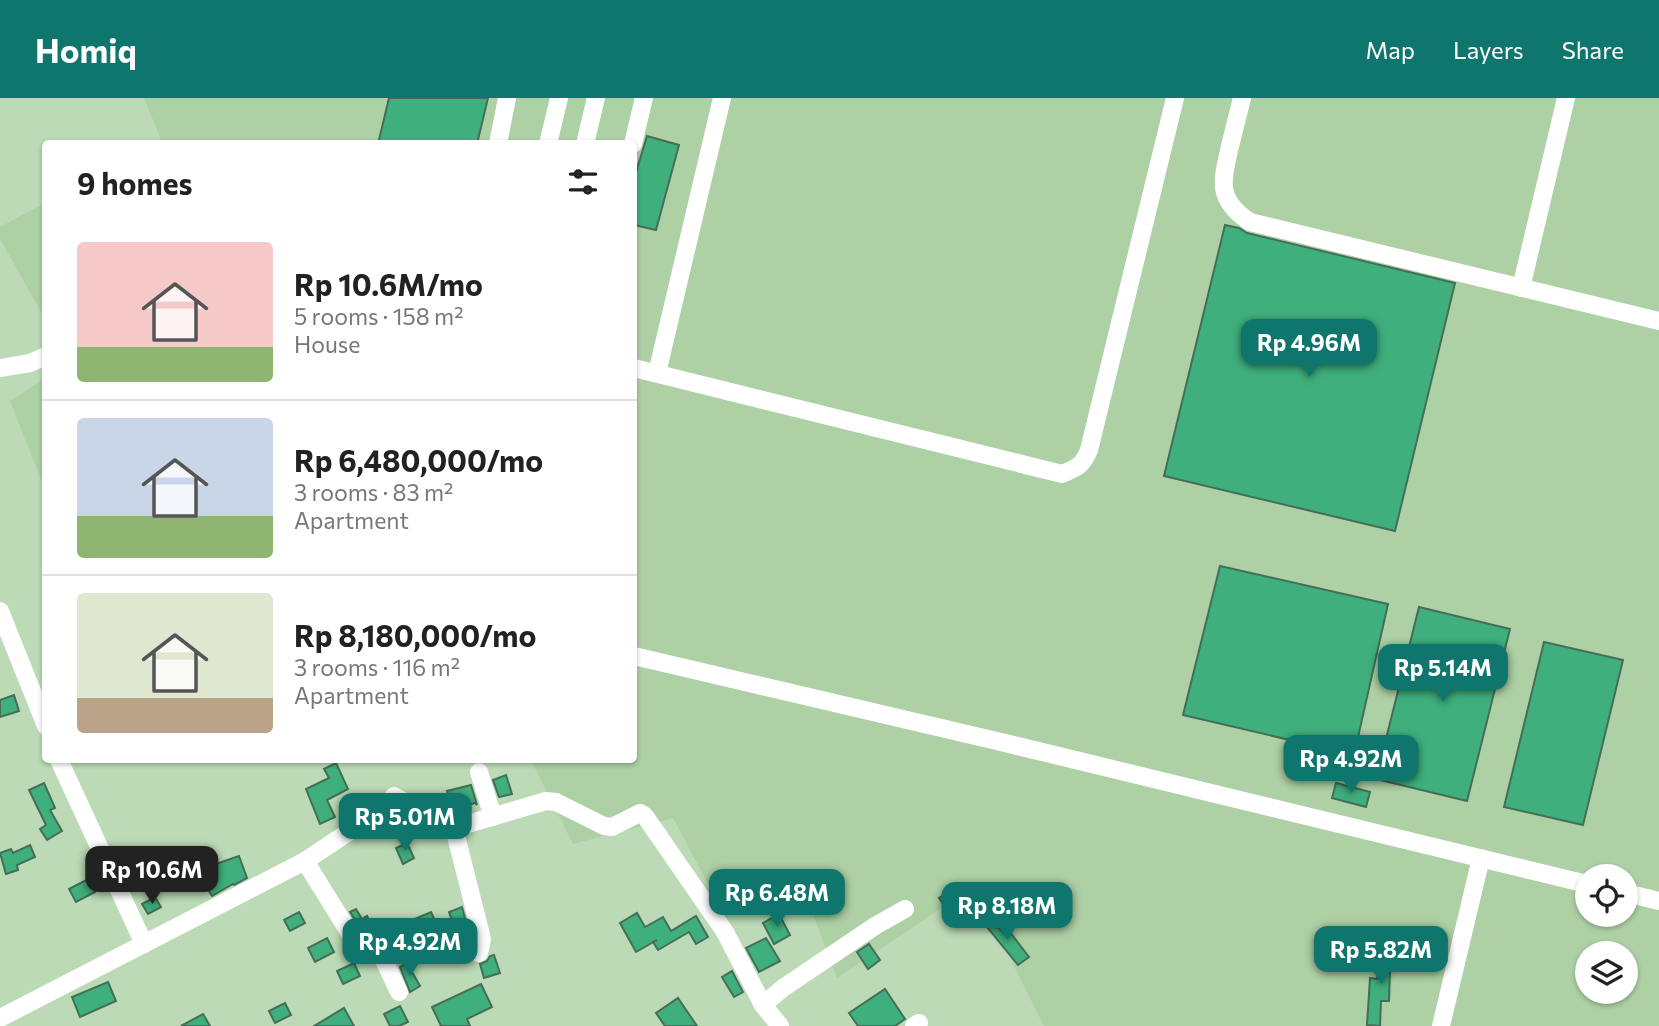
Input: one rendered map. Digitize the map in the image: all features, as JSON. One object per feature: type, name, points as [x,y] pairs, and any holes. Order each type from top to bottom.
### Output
[{"type":"street","points":[[499,140],[507,98]]},
{"type":"street","points":[[549,140],[559,98]]},
{"type":"street","points":[[586,140],[596,98]]},
{"type":"street","points":[[634,140],[643,98]]},
{"type":"street","points":[[657,373],[722,98]]},
{"type":"street","points":[[637,369],[1062,474],[1070,471],[1084,463],[1089,450],[1175,98]]},
{"type":"street","points":[[1242,98],[1224,174],[1224,188],[1228,201],[1237,213],[1250,222],[1659,321]]},
{"type":"street","points":[[1521,288],[1566,98]]},
{"type":"street","points":[[0,368],[30,363],[42,358]]},
{"type":"street","points":[[0,611],[42,716]]},
{"type":"street","points":[[637,657],[1028,748],[1575,881]]},
{"type":"street","points":[[60,763],[144,944]]},
{"type":"street","points":[[479,772],[493,817]]},
{"type":"street","points":[[0,1018],[305,862],[383,809],[394,796],[454,828],[546,802],[556,802],[604,826],[612,827],[640,813],[645,816],[725,932],[763,1005],[780,1026]]},
{"type":"street","points":[[454,828],[482,939],[479,953]]},
{"type":"street","points":[[1441,1026],[1481,858]]},
{"type":"street","points":[[305,862],[354,940],[357,943],[373,940],[376,943],[399,992]]},
{"type":"street","points":[[1638,896],[1659,901]]},
{"type":"street","points":[[763,1005],[783,988],[905,909]]},
{"type":"shaded area","points":[[144,98],[1659,98],[1659,1026],[1044,1026],[974,886],[837,978],[801,882],[722,910],[673,818],[573,844],[532,763],[637,763],[637,140],[161,140]]},
{"type":"shaded area","points":[[42,205],[42,314],[0,239],[0,227]]},
{"type":"shaded area","points":[[42,380],[42,481],[10,401]]},
{"type":"building","points":[[389,98],[488,98],[478,140],[379,140]]},
{"type":"building","points":[[647,136],[679,145],[656,230],[637,226],[637,169]]},
{"type":"building","points":[[1225,225],[1247,233],[1455,283],[1395,531],[1164,476]]},
{"type":"building","points":[[1220,566],[1388,604],[1354,755],[1183,715]]},
{"type":"building","points":[[1419,607],[1510,629],[1467,801],[1376,779]]},
{"type":"building","points":[[1544,642],[1623,660],[1583,825],[1504,807]]},
{"type":"building","points":[[14,695],[19,711],[0,717],[0,700]]},
{"type":"building","points":[[336,763],[348,789],[327,800],[335,817],[320,824],[306,789],[329,778],[324,769]]},
{"type":"building","points":[[506,775],[512,794],[499,797],[493,780]]},
{"type":"building","points":[[44,783],[55,808],[50,810],[62,831],[47,840],[40,829],[46,825],[29,790]]},
{"type":"building","points":[[1336,783],[1370,792],[1366,807],[1332,798]]},
{"type":"building","points":[[471,785],[477,805],[475,803],[452,810],[447,791]]},
{"type":"building","points":[[407,843],[414,858],[403,864],[396,848]]},
{"type":"building","points":[[30,845],[35,857],[17,865],[18,870],[6,874],[0,853],[11,849],[13,853]]},
{"type":"building","points":[[239,856],[247,878],[212,896],[198,875],[213,865]]},
{"type":"building","points":[[88,879],[95,892],[76,902],[69,889]]},
{"type":"building","points":[[949,892],[961,911],[952,917],[939,898]]},
{"type":"building","points":[[155,897],[161,907],[148,914],[142,904]]},
{"type":"building","points":[[462,907],[466,922],[454,927],[449,912]]},
{"type":"building","points":[[356,909],[362,919],[367,916],[374,929],[362,931],[350,912]]},
{"type":"building","points":[[299,912],[305,923],[290,931],[284,920]]},
{"type":"building","points":[[431,912],[437,925],[416,935],[410,921]]},
{"type":"building","points":[[637,913],[645,927],[663,917],[671,931],[696,916],[708,937],[696,944],[689,932],[658,950],[653,942],[636,952],[620,923]]},
{"type":"building","points":[[779,914],[790,935],[774,944],[763,923]]},
{"type":"building","points":[[986,916],[1005,934],[1009,931],[1029,957],[1018,965],[982,921]]},
{"type":"building","points":[[327,938],[334,952],[315,962],[308,948]]},
{"type":"building","points":[[766,938],[780,961],[759,972],[746,948]]},
{"type":"building","points":[[869,944],[880,960],[868,969],[857,952]]},
{"type":"building","points":[[1382,950],[1400,953],[1397,971],[1390,970],[1389,1001],[1381,1001],[1380,1026],[1367,1025],[1370,978],[1377,979]]},
{"type":"building","points":[[494,955],[500,973],[484,978],[480,964]]},
{"type":"building","points":[[354,963],[360,976],[343,984],[337,971]]},
{"type":"building","points":[[407,963],[420,986],[410,992],[400,967]]},
{"type":"building","points":[[732,971],[743,992],[734,997],[722,977]]},
{"type":"building","points":[[108,982],[116,1001],[80,1017],[72,997]]},
{"type":"building","points":[[481,984],[492,1007],[467,1019],[470,1026],[441,1026],[432,1007]]},
{"type":"building","points":[[885,989],[905,1019],[895,1026],[858,1026],[849,1013]]},
{"type":"building","points":[[678,998],[697,1026],[665,1026],[656,1013]]},
{"type":"building","points":[[285,1003],[291,1015],[275,1023],[269,1011]]},
{"type":"building","points":[[400,1006],[408,1022],[390,1026],[384,1014]]},
{"type":"building","points":[[344,1008],[354,1026],[314,1026]]},
{"type":"building","points":[[203,1014],[210,1026],[181,1026]]}]
